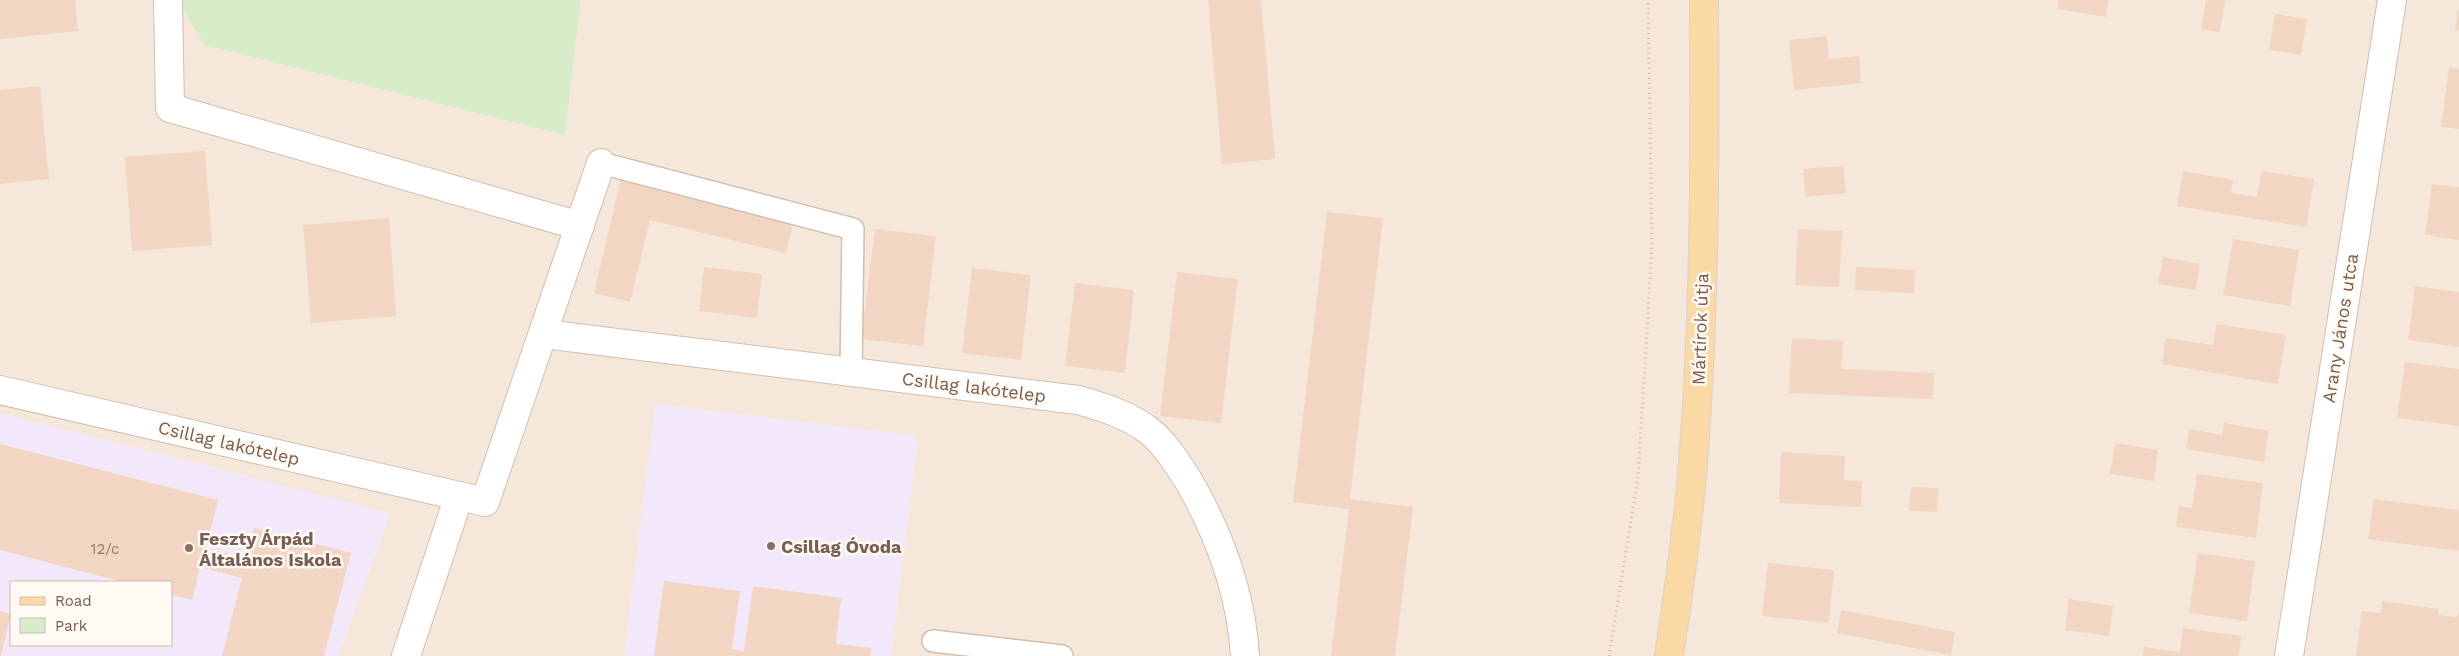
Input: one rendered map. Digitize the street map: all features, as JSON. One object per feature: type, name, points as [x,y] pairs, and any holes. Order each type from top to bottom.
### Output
[{"type":"main road","name":"Mártírok útja","points":[[1669,656],[1681,573],[1694,450],[1701,314],[1705,143],[1704,0]]},
{"type":"street","points":[[168,0],[170,108],[580,226]]},
{"type":"street","name":"Arany János utca","points":[[2289,656],[2392,0]]},
{"type":"street","name":"Csillag lakótelep","points":[[0,390],[485,502],[544,334],[600,163]]},
{"type":"street","name":"Csillag lakótelep","points":[[544,334],[1078,400],[1128,417],[1150,431],[1176,461],[1219,538],[1236,596],[1245,656]]},
{"type":"street","points":[[406,656],[459,496]]},
{"type":"lane","points":[[600,163],[853,228],[851,372]]},
{"type":"lane","points":[[933,641],[1062,656]]},
{"type":"path","points":[[1609,656],[1638,477],[1652,255],[1648,0]]},
{"type":"shaded area","points":[[0,0],[176,0],[565,135],[581,0],[2459,0],[2459,656],[891,656],[918,436],[656,404],[624,656],[338,656],[390,513],[0,413]]},
{"type":"shaded area","name":"Csillag Óvoda","points":[[655,404],[918,436],[891,656],[624,656]]},
{"type":"shaded area","name":"Feszty Árpád Általános Iskola","points":[[0,413],[390,513],[338,656],[0,656]]},
{"type":"green space","points":[[176,0],[581,0],[565,135],[205,45]]},
{"type":"building","points":[[0,0],[75,0],[78,31],[0,39]]},
{"type":"building","points":[[1208,0],[1261,0],[1275,159],[1222,164]]},
{"type":"building","points":[[2059,0],[2109,0],[2106,17],[2057,9]]},
{"type":"building","points":[[2206,0],[2225,0],[2220,32],[2201,29]]},
{"type":"building","points":[[2458,10],[2459,31],[2455,31]]},
{"type":"building","points":[[2275,14],[2307,19],[2301,55],[2269,50]]},
{"type":"building","points":[[1827,36],[1829,59],[1859,56],[1861,83],[1794,90],[1789,40]]},
{"type":"building","points":[[2449,67],[2459,69],[2459,129],[2441,127]]},
{"type":"building","points":[[40,86],[49,179],[0,184],[0,90]]},
{"type":"building","points":[[205,151],[212,245],[132,251],[125,157]]},
{"type":"building","points":[[1843,166],[1846,193],[1806,197],[1803,169]]},
{"type":"building","points":[[2183,171],[2233,180],[2231,193],[2257,197],[2262,171],[2314,179],[2306,227],[2177,206]]},
{"type":"building","points":[[621,178],[794,219],[786,253],[650,220],[630,302],[594,293]]},
{"type":"building","points":[[2432,184],[2459,187],[2459,240],[2425,235]]},
{"type":"building","points":[[1327,212],[1383,218],[1350,499],[1413,507],[1395,656],[1331,656],[1349,509],[1293,502]]},
{"type":"building","points":[[389,218],[396,316],[311,323],[303,225]]},
{"type":"building","points":[[875,229],[936,236],[923,346],[861,339]]},
{"type":"building","points":[[1798,229],[1842,231],[1839,287],[1795,285]]},
{"type":"building","points":[[2233,239],[2299,250],[2290,306],[2223,295]]},
{"type":"building","points":[[2163,257],[2200,264],[2196,290],[2158,284]]},
{"type":"building","points":[[704,267],[762,274],[757,318],[699,311]]},
{"type":"building","points":[[1856,267],[1915,270],[1914,293],[1855,290]]},
{"type":"building","points":[[972,268],[1031,275],[1021,360],[962,353]]},
{"type":"building","points":[[1177,272],[1238,279],[1221,423],[1160,416]]},
{"type":"building","points":[[1075,283],[1134,290],[1125,373],[1065,366]]},
{"type":"building","points":[[2415,286],[2459,292],[2459,347],[2408,340]]},
{"type":"building","points":[[2217,324],[2286,335],[2278,384],[2162,364],[2166,338],[2213,345]]},
{"type":"building","points":[[1792,338],[1843,341],[1841,369],[1934,373],[1933,399],[1789,393]]},
{"type":"building","points":[[2405,362],[2459,369],[2459,426],[2397,418]]},
{"type":"building","points":[[2224,423],[2269,431],[2264,462],[2186,449],[2189,429],[2222,435]]},
{"type":"building","points":[[2115,443],[2158,450],[2154,481],[2110,474]]},
{"type":"building","points":[[0,444],[218,500],[206,548],[247,559],[254,528],[351,553],[324,656],[222,656],[242,578],[200,567],[192,600],[172,595],[172,581],[119,581],[0,550]]},
{"type":"building","points":[[1781,452],[1845,456],[1844,480],[1862,481],[1861,507],[1779,503]]},
{"type":"building","points":[[2197,474],[2263,483],[2256,538],[2176,527],[2179,506],[2192,508]]},
{"type":"building","points":[[1911,487],[1938,488],[1937,512],[1909,511]]},
{"type":"building","points":[[2374,499],[2459,510],[2459,551],[2368,539]]},
{"type":"building","points":[[2198,553],[2255,561],[2247,621],[2189,613]]},
{"type":"building","points":[[1768,563],[1834,570],[1829,623],[1762,616]]},
{"type":"building","points":[[664,581],[740,591],[732,649],[744,651],[753,586],[841,598],[836,644],[872,648],[870,656],[654,656]]},
{"type":"building","points":[[2069,599],[2113,606],[2109,636],[2065,630]]},
{"type":"building","points":[[2382,601],[2439,609],[2438,615],[2457,617],[2459,611],[2459,656],[2356,656],[2362,611],[2381,613]]},
{"type":"building","points":[[1841,610],[1955,632],[1951,655],[1837,633]]},
{"type":"building","points":[[0,611],[10,614],[10,618],[0,656]]},
{"type":"building","points":[[2183,628],[2241,636],[2239,656],[2143,656],[2144,647],[2180,652]]},
{"type":"place","name":"Csillag Óvoda","points":[[771,546]]},
{"type":"place","name":"Feszty Árpád Általános Iskola","points":[[189,548]]}]
